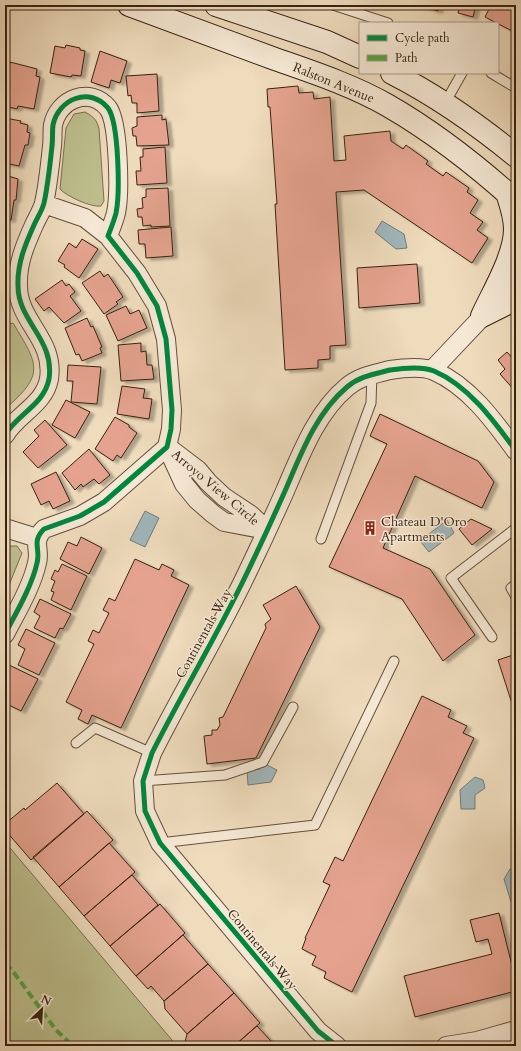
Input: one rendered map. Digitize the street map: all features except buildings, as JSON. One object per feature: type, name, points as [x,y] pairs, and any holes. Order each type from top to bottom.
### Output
[{"type":"main road","name":"Ralston Avenue","points":[[129,5],[319,75],[386,104],[422,126],[458,152],[512,197]]},
{"type":"main road","points":[[216,5],[320,39],[359,57]]},
{"type":"main road","points":[[394,74],[445,103],[481,128],[516,156]]},
{"type":"main road","points":[[482,316],[511,252],[515,231],[512,197]]},
{"type":"main road","points":[[482,316],[516,299]]},
{"type":"street","points":[[5,435],[10,427],[42,396],[49,378],[49,361],[44,343],[24,313],[20,302],[18,286],[23,250],[44,204],[52,146],[53,124],[60,110],[73,98],[84,95],[96,99],[108,108],[114,122],[118,199],[116,214],[108,236]]},
{"type":"street","name":"Arroyo View Circle","points":[[37,538],[44,529],[80,516],[104,502],[167,447],[171,429],[172,410],[166,339],[157,306],[137,273],[108,236],[84,218],[44,204]]},
{"type":"street","points":[[432,370],[516,281]]},
{"type":"street","name":"Continentals Way","points":[[337,1046],[318,1031],[160,843],[145,811],[142,781],[152,753],[238,591],[310,433],[329,407],[348,387],[368,374],[396,369],[414,368],[432,370],[451,380],[467,393],[500,428],[516,451]]},
{"type":"street","name":"Arroyo View Circle","points":[[167,447],[184,484],[197,500],[213,514],[224,522],[267,530]]},
{"type":"street","points":[[5,528],[37,538],[38,555],[36,568],[5,634]]},
{"type":"street","points":[[446,1046],[477,1041],[516,1030]]},
{"type":"lane","points":[[333,5],[385,22]]},
{"type":"lane","points":[[445,103],[461,74]]},
{"type":"lane","points":[[493,74],[516,88]]},
{"type":"lane","points":[[321,539],[371,403],[372,374]]},
{"type":"lane","points":[[492,637],[451,578],[516,528]]},
{"type":"lane","points":[[516,584],[511,588],[516,598]]},
{"type":"lane","points":[[160,843],[315,825],[394,661]]},
{"type":"lane","points":[[142,781],[225,775],[262,762],[293,707]]},
{"type":"lane","points":[[76,744],[95,728],[152,753]]},
{"type":"green space","points":[[85,112],[95,119],[99,129],[104,201],[101,206],[79,201],[60,189],[66,128],[74,114]]},
{"type":"green space","points":[[13,323],[28,350],[34,369],[32,378],[27,387],[5,409],[5,325]]},
{"type":"green space","points":[[9,546],[17,546],[22,553],[5,595],[5,551]]},
{"type":"green space","points":[[5,842],[177,1046],[5,1046]]},
{"type":"water","points":[[382,221],[404,234],[407,248],[396,249],[375,232]]},
{"type":"water","points":[[145,511],[159,518],[145,547],[130,540]]},
{"type":"water","points":[[447,520],[454,533],[429,552],[420,541]]},
{"type":"water","points":[[263,763],[277,770],[271,782],[248,785],[247,770],[260,769]]},
{"type":"water","points":[[475,777],[483,780],[485,788],[475,795],[475,809],[461,809],[460,790]]},
{"type":"water","points":[[510,869],[516,873],[516,905],[511,902],[504,879]]},
{"type":"marked path","points":[[5,964],[12,970],[56,1030],[73,1046]]},
{"type":"cycle path","points":[[5,435],[16,421],[42,396],[49,379],[47,353],[42,341],[24,310],[20,299],[18,278],[20,262],[25,247],[44,203],[50,168],[53,125],[61,108],[68,102],[76,98],[93,98],[101,101],[108,108],[112,116],[118,159],[117,204],[115,216],[108,236],[137,273],[157,306],[166,339],[172,410],[171,429],[167,447],[104,502],[80,516],[44,529],[37,542],[38,558],[35,572],[5,634]]},
{"type":"cycle path","points":[[337,1046],[318,1031],[160,843],[145,811],[143,781],[152,753],[236,596],[310,435],[326,409],[347,387],[362,378],[390,370],[406,368],[429,369],[447,378],[470,395],[490,416],[516,451]]},
{"type":"place","name":"Chateau D'Oro Apartments","points":[[370,528]]}]
